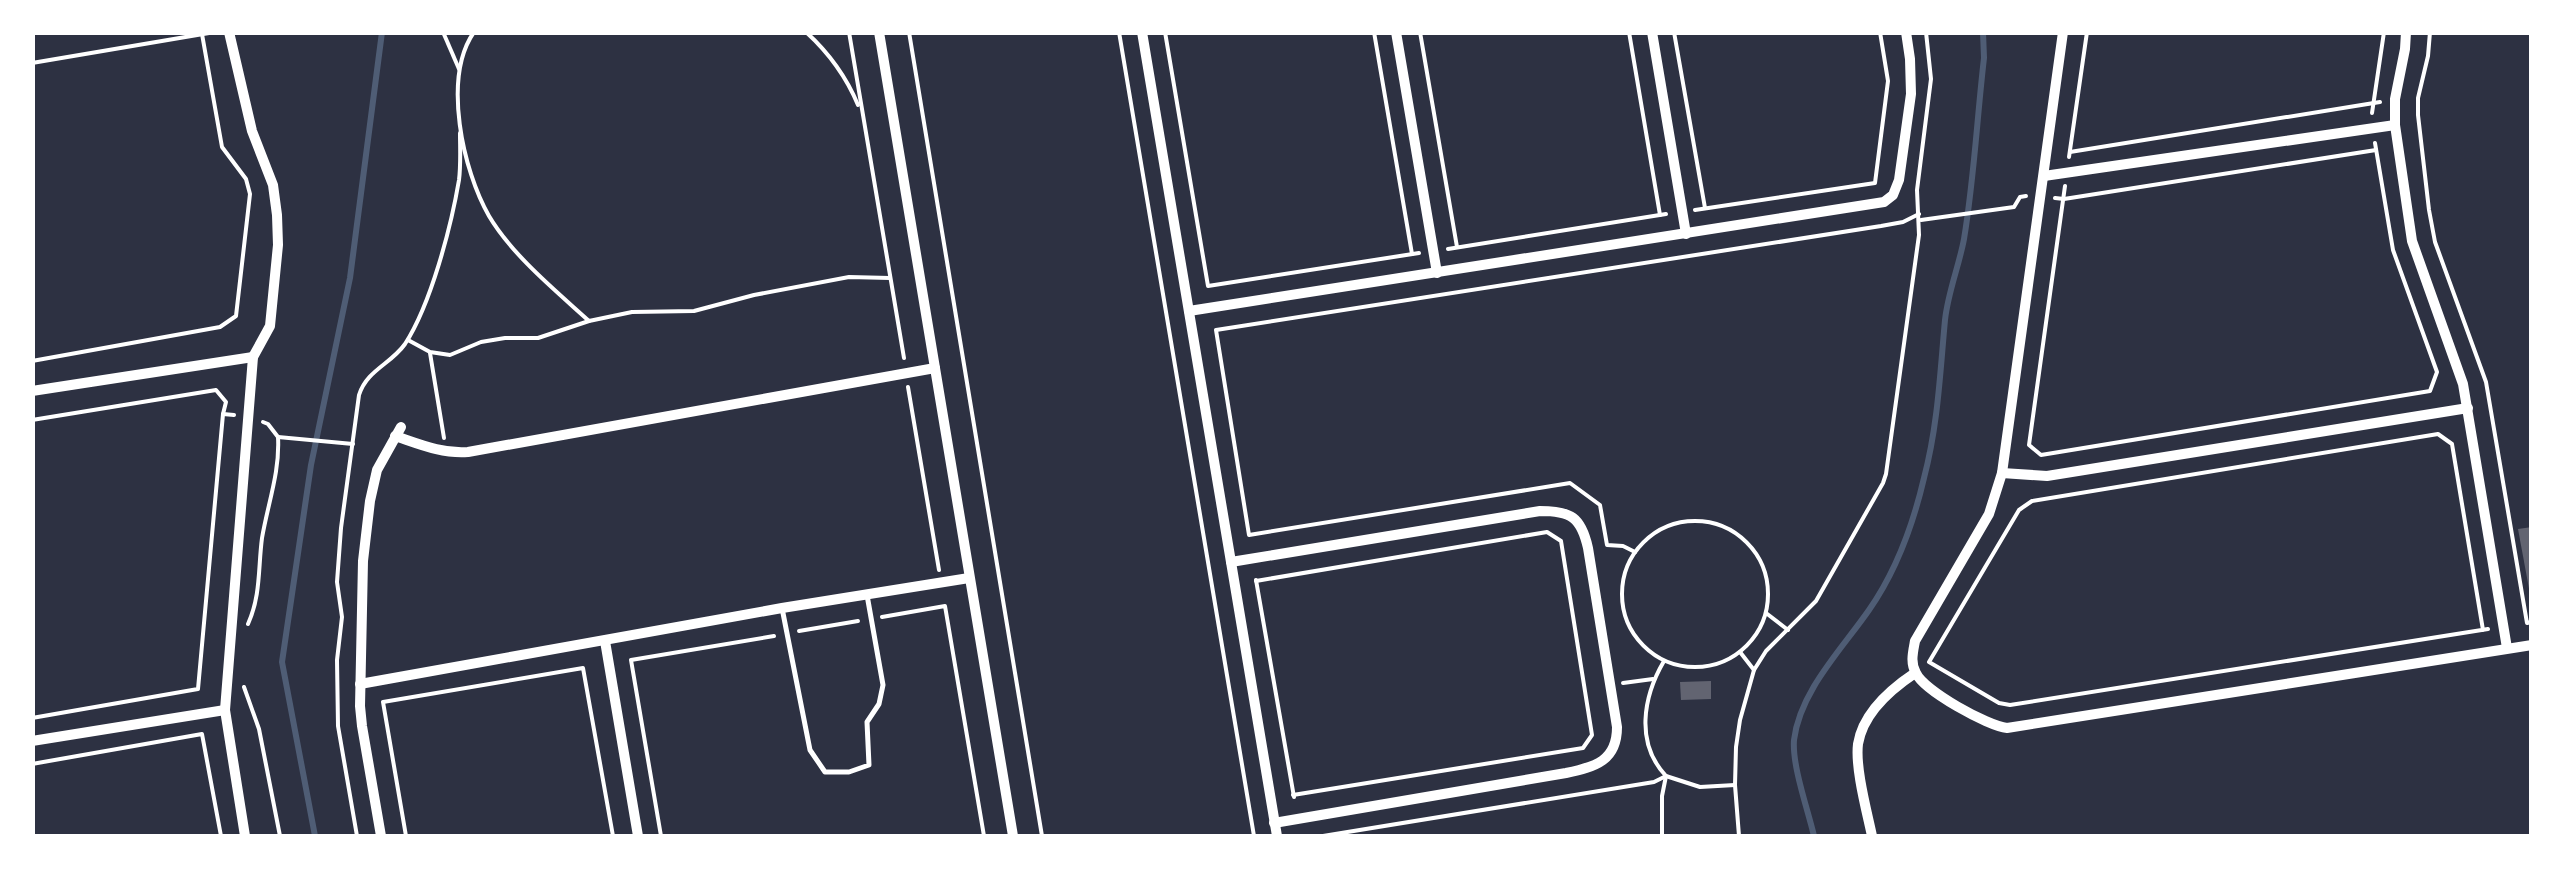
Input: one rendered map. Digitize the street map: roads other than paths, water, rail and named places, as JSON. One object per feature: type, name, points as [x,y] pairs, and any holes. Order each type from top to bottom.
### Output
[{"type":"street","points":[[229,32],[252,131],[273,185],[278,246],[270,326],[253,357],[225,710],[244,836]]},
{"type":"street","points":[[879,32],[1013,836]]},
{"type":"street","points":[[1142,32],[1276,836]]},
{"type":"street","points":[[1396,32],[1437,273]]},
{"type":"street","points":[[1652,32],[1686,234]]},
{"type":"street","points":[[1189,312],[1890,199],[1900,180],[1911,94],[1906,32]]},
{"type":"street","points":[[2063,32],[1997,495],[1916,641],[1912,662],[1916,673],[1928,687],[1986,723],[2007,728],[2532,645]]},
{"type":"street","points":[[2406,32],[2394,125],[2412,241],[2456,360],[2468,408],[2508,648]]},
{"type":"street","points":[[2044,176],[2394,125]]},
{"type":"street","points":[[32,391],[253,357]]},
{"type":"street","points":[[380,836],[362,726],[363,561],[378,470],[398,432],[438,451],[468,452],[935,368]]},
{"type":"street","points":[[2002,472],[2047,476],[2468,408]]},
{"type":"street","points":[[1231,562],[1540,511],[1568,513],[1577,520],[1588,548],[1617,727],[1615,746],[1603,761],[1583,770],[1274,822]]},
{"type":"street","points":[[360,684],[969,578]]},
{"type":"street","points":[[605,641],[638,836]]},
{"type":"street","points":[[1872,836],[1858,755],[1859,738],[1886,694],[1916,673]]},
{"type":"street","points":[[32,741],[225,710]]},
{"type":"lane","points":[[782,608],[810,750],[825,772],[848,772],[870,765],[867,722],[879,704],[882,684],[868,595]]},
{"type":"waterway","points":[[315,836],[282,662],[311,465],[350,278],[382,32]]},
{"type":"waterway","points":[[1814,836],[1798,775],[1794,740],[1813,688],[1888,579],[1920,496],[1935,419],[1946,310],[1967,216],[1984,58],[1983,32]]}]
